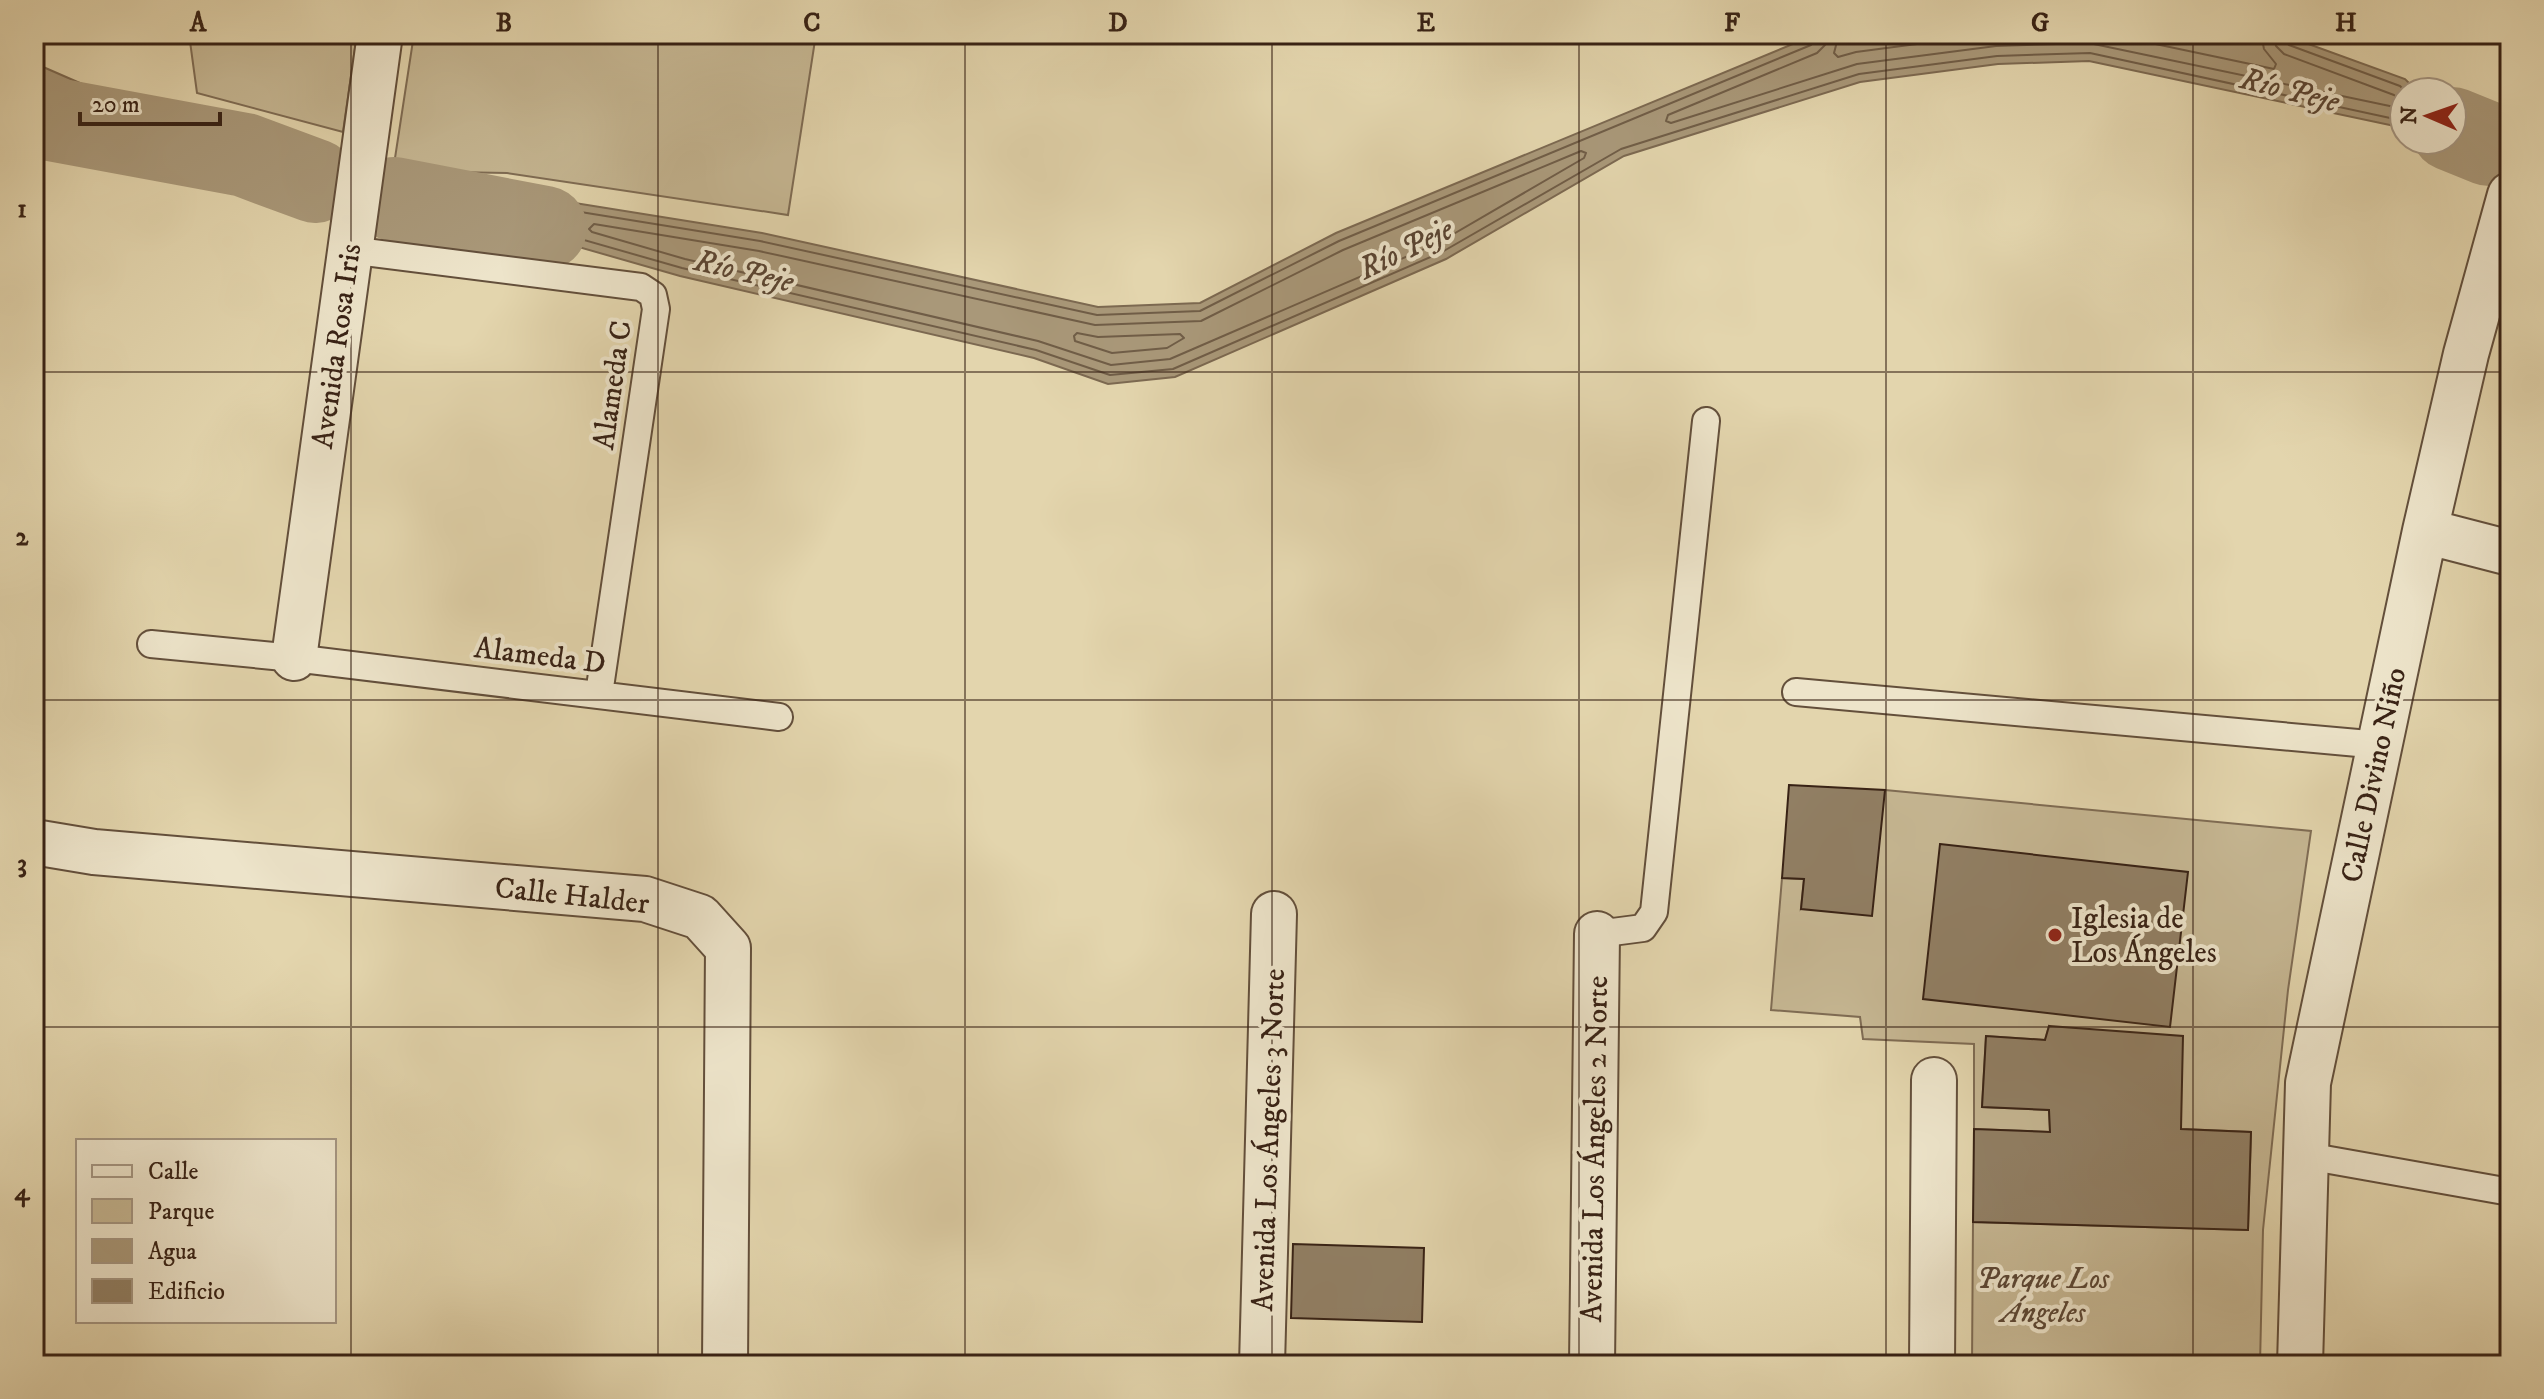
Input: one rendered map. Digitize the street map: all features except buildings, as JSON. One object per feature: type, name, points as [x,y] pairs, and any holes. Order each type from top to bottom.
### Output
[{"type":"street","name":"Avenida Rosa Iris","points":[[294,658],[380,34]]},
{"type":"street","name":"Calle Divino Niño","points":[[2300,1365],[2308,1083],[2425,531],[2466,354],[2510,195]]},
{"type":"street","points":[[2425,531],[2510,553]]},
{"type":"street","name":"Calle Halder","points":[[34,842],[94,852],[645,899],[700,917],[728,948],[725,1365]]},
{"type":"street","name":"Avenida Los Ángeles 3 Norte","points":[[1262,1365],[1274,914]]},
{"type":"street","name":"Avenida Los Ángeles 2 Norte","points":[[1592,1365],[1597,934]]},
{"type":"street","points":[[1932,1365],[1934,1080]]},
{"type":"lane","name":"Alameda C","points":[[349,250],[641,287],[653,295],[656,309],[599,694]]},
{"type":"lane","points":[[1597,934],[1643,928],[1654,912],[1706,421]]},
{"type":"lane","name":"Alameda D","points":[[151,644],[294,658],[779,717]]},
{"type":"lane","points":[[1796,692],[2380,745]]},
{"type":"lane","points":[[2307,1156],[2510,1192]]},
{"type":"green space","points":[[189,34],[357,34],[343,132],[197,93]]},
{"type":"green space","points":[[414,34],[816,34],[788,215],[507,173],[393,171]]},
{"type":"green space","name":"Parque Los Ángeles","points":[[1885,790],[2311,831],[2288,990],[2263,1230],[2260,1365],[1972,1365],[1973,1222],[2248,1230],[2251,1132],[2181,1129],[2049,1026],[2045,1040],[1986,1036],[1982,1107],[2049,1110],[2050,1132],[1974,1129],[1974,1044],[1863,1039],[1860,1017],[1771,1010],[1782,878],[1804,879],[1801,908]]},
{"type":"water","points":[[1817,34],[2281,34],[2397,76],[2388,76],[2388,125],[2089,61],[1998,64],[1860,82],[1624,156],[1446,259],[1175,377],[1108,384],[1034,358],[680,276],[432,205],[525,195],[762,233],[1098,307],[1200,303],[1336,233]]},
{"type":"water","points":[[34,63],[245,155],[34,145]]},
{"type":"waterway","name":"Río Peje","points":[[34,116],[245,155],[315,181]]},
{"type":"waterway","name":"Río Peje","points":[[2468,135],[2489,144]]},
{"type":"waterway","name":"Río Peje","points":[[394,199],[545,228]]},
{"type":"place","name":"Iglesia de Los Ángeles","points":[[2055,935]]}]
